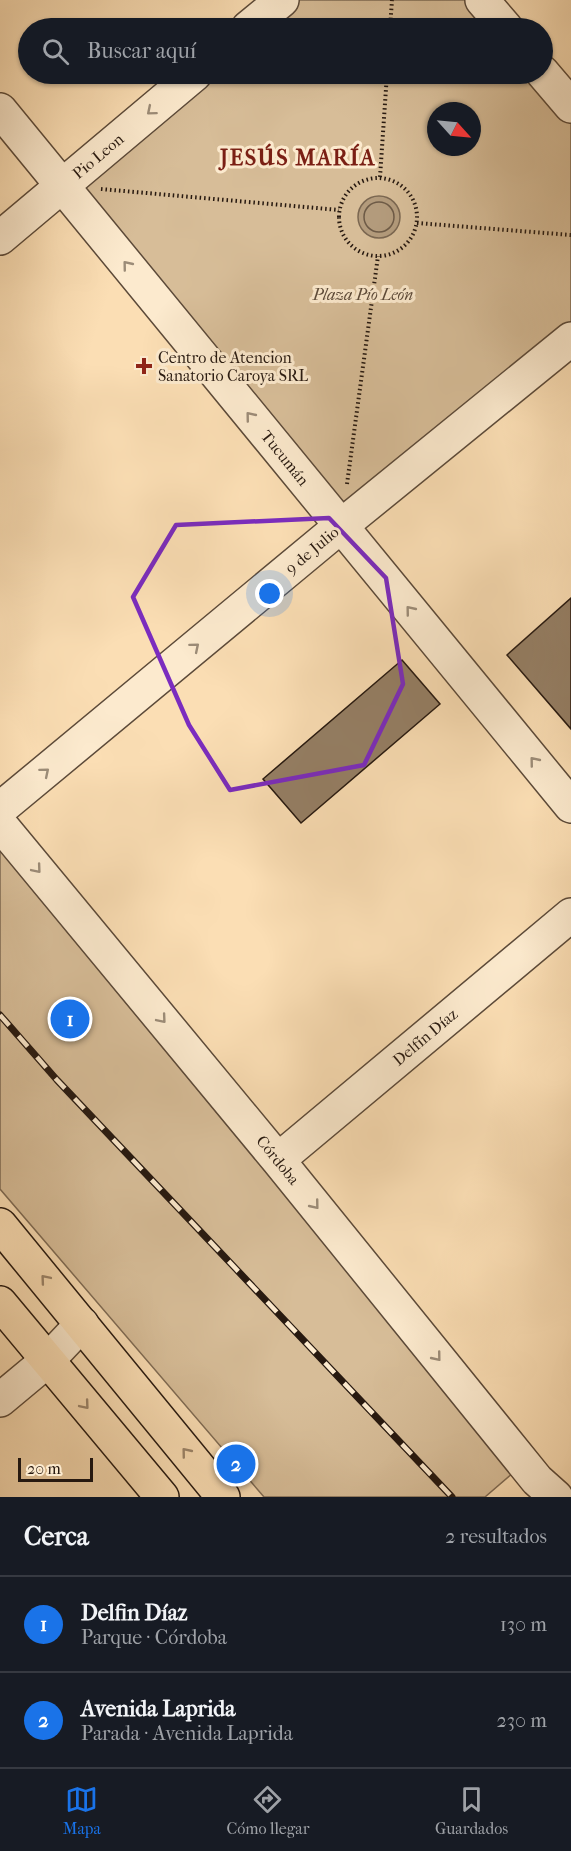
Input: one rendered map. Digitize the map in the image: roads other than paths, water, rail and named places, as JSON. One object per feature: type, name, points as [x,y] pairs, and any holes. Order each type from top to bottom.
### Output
[{"type":"main road","points":[[0,1225],[223,1497]]},
{"type":"main road","points":[[0,1303],[162,1497]]},
{"type":"street","points":[[260,18],[282,0]]},
{"type":"street","points":[[482,0],[497,18]]},
{"type":"street","name":"Pio Leon","points":[[0,238],[183,84]]},
{"type":"street","points":[[553,84],[571,106]]},
{"type":"street","name":"Tucumán","points":[[0,110],[571,806]]},
{"type":"street","name":"9 de Julio","points":[[0,809],[571,339]]},
{"type":"street","name":"Córdoba","points":[[0,824],[278,1160],[537,1480],[556,1497]]},
{"type":"street","name":"Delfín Díaz","points":[[278,1160],[571,915]]},
{"type":"street","points":[[0,1400],[48,1360],[82,1324]]},
{"type":"water","points":[[379,196],[387,197],[394,202],[399,209],[399,225],[394,232],[387,237],[379,238],[371,237],[364,232],[359,225],[358,217],[359,209],[364,202],[371,197]]},
{"type":"railway","points":[[0,1015],[57,1080],[452,1497]]},
{"type":"place","name":"Centro de Atencion Sanatorio Caroya SRL","points":[[144,366]]},
{"type":"place","name":"Delfin Díaz","points":[[70,1019]]},
{"type":"place","name":"Avenida Laprida","points":[[236,1464]]},
{"type":"district","name":"JESÚS MARÍA","points":[[298,158]]},
{"type":"park label","name":"Plaza Pío León","points":[[363,294]]}]
